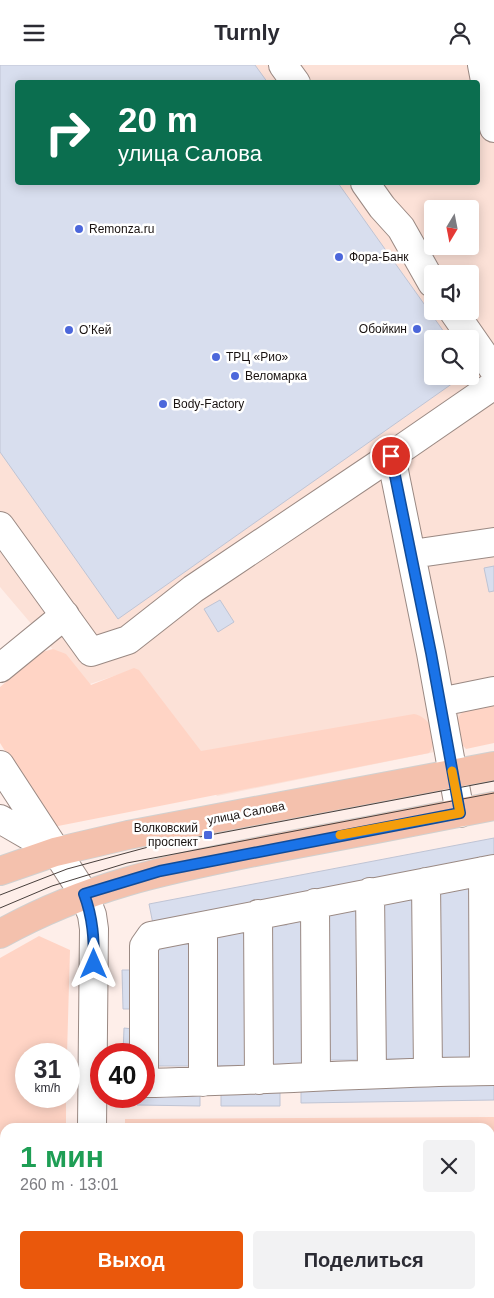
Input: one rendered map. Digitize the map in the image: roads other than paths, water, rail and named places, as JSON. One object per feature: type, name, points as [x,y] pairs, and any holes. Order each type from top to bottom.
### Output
[{"type":"main road","name":"улица Салова","points":[[0,871],[56,851],[128,835],[494,767]]},
{"type":"main road","points":[[0,934],[46,910],[84,894],[160,871],[494,807]]},
{"type":"street","points":[[283,65],[294,80]]},
{"type":"street","points":[[482,65],[494,128]]},
{"type":"street","points":[[366,185],[382,207],[401,227],[424,269]]},
{"type":"street","points":[[459,320],[494,370]]},
{"type":"street","points":[[0,526],[91,652],[128,640],[193,589],[494,385]]},
{"type":"street","points":[[391,456],[412,555],[460,813]]},
{"type":"street","points":[[412,555],[494,542]]},
{"type":"street","points":[[0,668],[64,615]]},
{"type":"street","points":[[440,702],[494,691]]},
{"type":"street","points":[[0,765],[84,894],[92,915],[94,929],[96,1043]]},
{"type":"street","points":[[0,819],[56,851]]},
{"type":"street","points":[[144,1043],[144,946],[151,937],[258,914],[489,870],[489,1071],[428,1071],[316,1075],[260,1080],[155,1083]]},
{"type":"street","points":[[426,882],[428,1071]]},
{"type":"street","points":[[370,892],[372,1073]]},
{"type":"street","points":[[315,903],[316,1075]]},
{"type":"street","points":[[258,914],[260,1080]]},
{"type":"street","points":[[203,926],[203,1082]]},
{"type":"street","points":[[92,1123],[94,1108]]},
{"type":"tram line","points":[[0,895],[67,869],[152,846],[494,781]]},
{"type":"tram line","points":[[0,908],[52,886],[127,863],[494,793]]},
{"type":"place","name":"Remonza.ru","points":[[79,229]]},
{"type":"place","name":"Фора-Банк","points":[[339,257]]},
{"type":"place","name":"Обойкин","points":[[417,329]]},
{"type":"place","name":"О’Кей","points":[[69,330]]},
{"type":"place","name":"ТРЦ «Рио»","points":[[216,357]]},
{"type":"place","name":"Веломарка","points":[[235,376]]},
{"type":"place","name":"Body-Factory","points":[[163,404]]},
{"type":"place","name":"Волковский проспект","points":[[208,835]]}]
